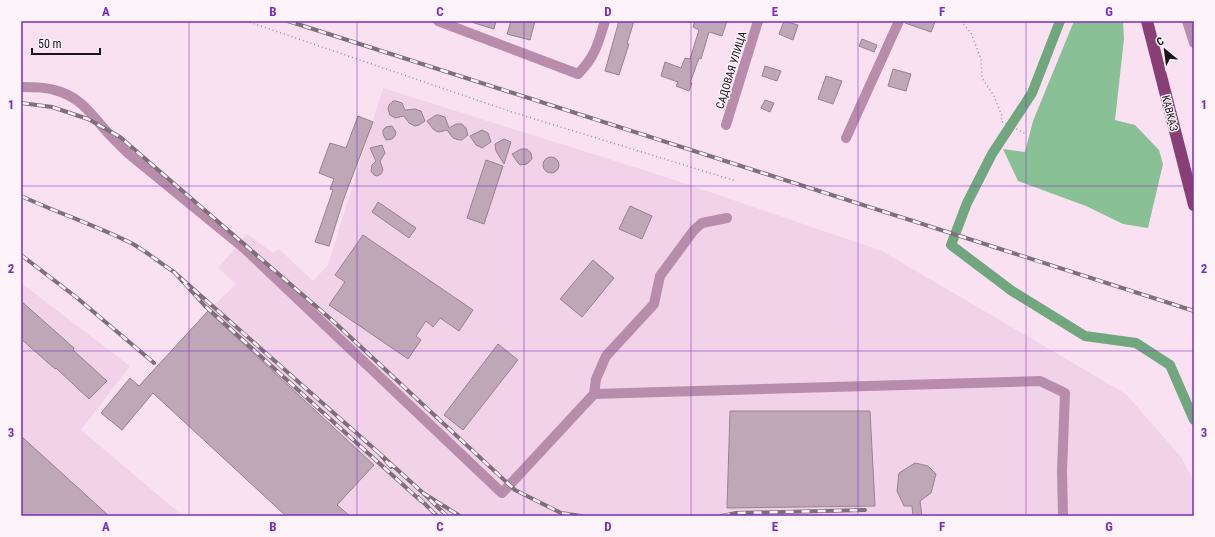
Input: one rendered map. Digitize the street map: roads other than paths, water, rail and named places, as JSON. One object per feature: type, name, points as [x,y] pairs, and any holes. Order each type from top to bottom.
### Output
[{"type":"main road","name":"КАВКАЗ","points":[[1147,21],[1194,205]]},
{"type":"street","points":[[443,22],[578,74],[587,65],[595,53],[605,21]]},
{"type":"street","name":"САДОВАЯ УЛИЦА","points":[[726,125],[758,21]]},
{"type":"street","points":[[846,138],[899,21]]},
{"type":"street","points":[[1187,21],[1194,44]]},
{"type":"street","points":[[21,87],[41,87],[60,92],[73,97],[85,106],[114,140],[130,155],[239,244],[502,493],[594,394],[596,379],[606,356],[654,304],[660,276],[694,230],[702,223],[727,218]]},
{"type":"street","points":[[594,394],[1040,381],[1065,393],[1062,471],[1063,516]]},
{"type":"waterway","points":[[1060,21],[1032,93],[992,154],[967,203],[951,245],[1012,291],[1085,336],[1136,343],[1170,365],[1194,420]]},
{"type":"railway","points":[[288,21],[1194,311]]},
{"type":"railway","points":[[21,103],[52,107],[88,119],[120,137],[333,321],[515,490],[561,513],[581,516]]},
{"type":"railway","points":[[21,196],[106,231],[133,244],[174,272]]},
{"type":"railway","points":[[21,255],[76,297],[154,363]]},
{"type":"railway","points":[[379,453],[174,272],[205,306],[421,501]]},
{"type":"railway","points":[[391,467],[379,453],[423,493]]},
{"type":"railway","points":[[447,516],[423,493],[460,516]]},
{"type":"railway","points":[[418,497],[437,516]]},
{"type":"railway","points":[[722,516],[736,513],[865,510]]}]
